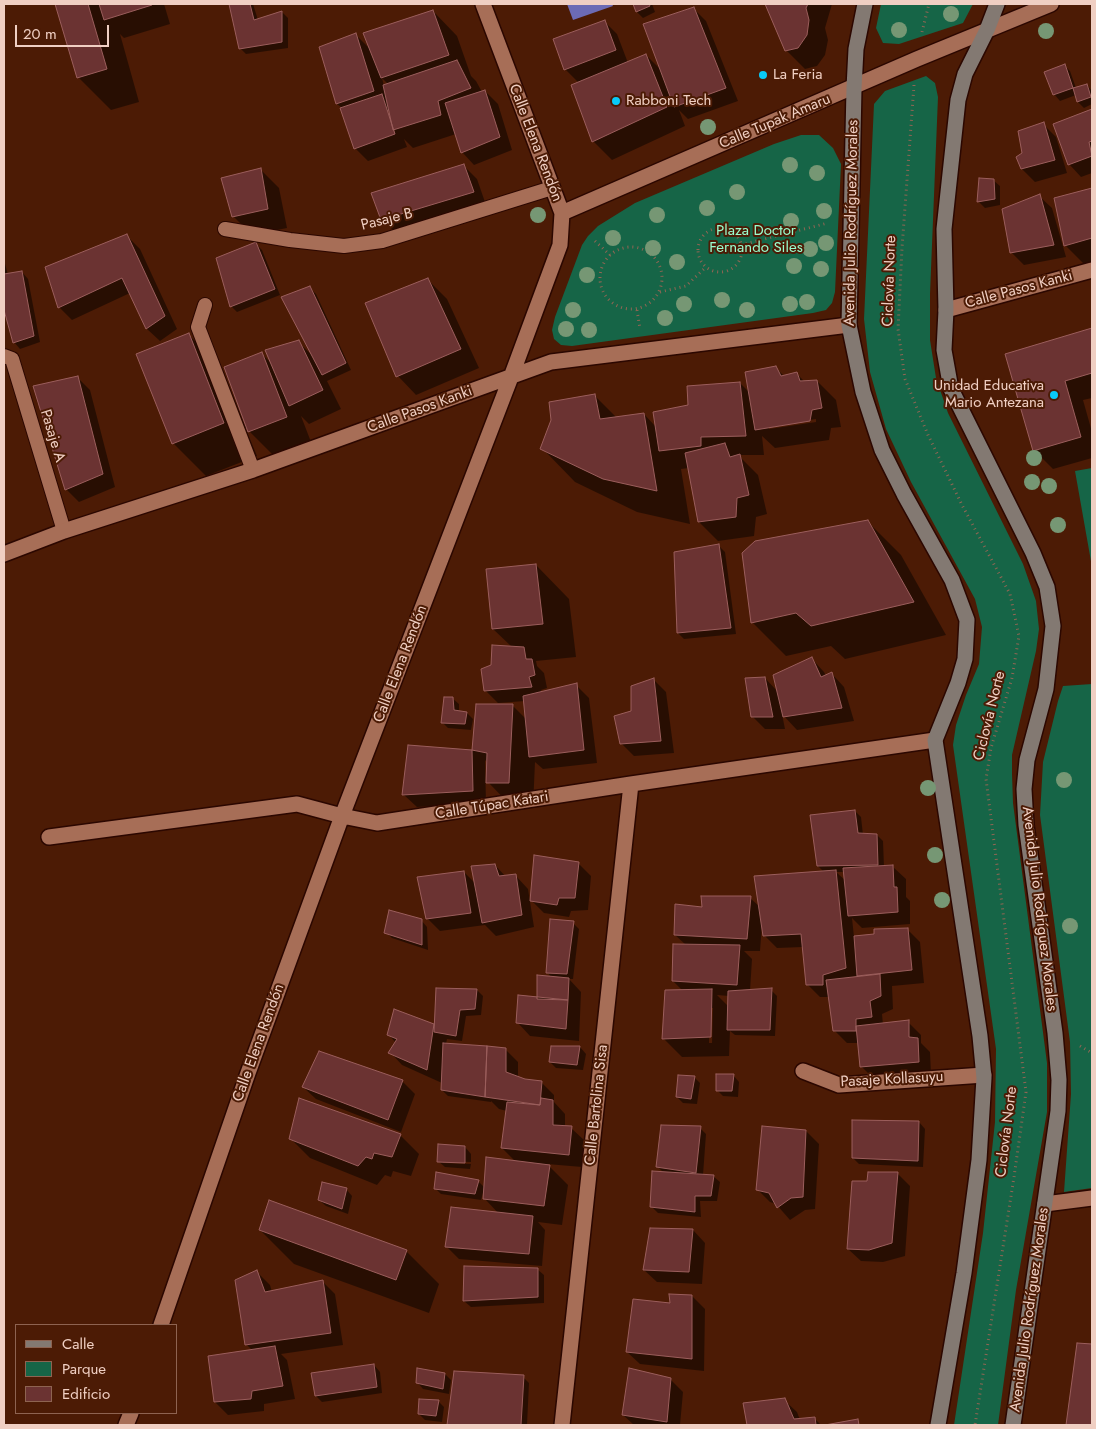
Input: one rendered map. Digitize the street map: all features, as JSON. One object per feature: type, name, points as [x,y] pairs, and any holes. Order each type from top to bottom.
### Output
[{"type":"main road","name":"Avenida Julio Rodríguez Morales","points":[[865,4],[856,50],[854,88],[849,324],[863,392],[882,450],[952,580],[967,620],[965,659],[958,684],[935,740]]},
{"type":"main road","name":"Avenida Julio Rodríguez Morales","points":[[997,4],[987,30],[964,74],[958,100],[944,229],[946,310],[944,350],[951,389],[1033,553],[1047,587],[1053,626],[1046,689],[1027,760],[1024,789],[1026,825],[1055,1033],[1059,1080],[1058,1110],[1013,1425]]},
{"type":"main road","points":[[935,740],[980,1036],[984,1075],[979,1160],[967,1254],[938,1425]]},
{"type":"street","name":"Calle Elena Rendón","points":[[161,1324],[248,1074],[342,816],[560,245],[562,214],[483,4]]},
{"type":"street","name":"Calle Tupak Amaru","points":[[562,214],[1051,4]]},
{"type":"street","name":"Calle Pasos Kanki","points":[[946,310],[1092,270]]},
{"type":"street","name":"Calle Pasos Kanki","points":[[4,554],[64,531],[253,470],[551,362],[849,324]]},
{"type":"street","name":"Calle Túpac Katari","points":[[49,837],[298,804],[377,823],[935,740]]},
{"type":"street","name":"Calle Bartolina Sisa","points":[[562,1425],[631,784]]},
{"type":"street","name":"Pasaje Kollasuyu","points":[[803,1071],[839,1085],[984,1075]]},
{"type":"street","points":[[1045,1204],[1092,1198]]},
{"type":"lane","name":"Pasaje B","points":[[225,229],[290,240],[344,246],[382,241],[552,188]]},
{"type":"lane","points":[[206,305],[198,327],[253,470]]},
{"type":"lane","name":"Pasaje A","points":[[4,356],[12,359],[64,531]]},
{"type":"path","points":[[924,22],[929,4]]},
{"type":"path","name":"Ciclovía Norte","points":[[914,92],[898,329],[906,379],[928,436],[962,505],[1010,594],[1019,636],[1012,678],[990,748],[986,779],[1026,1092],[975,1425]]},
{"type":"path","points":[[741,245],[833,222]]},
{"type":"path","points":[[718,228],[732,232],[738,238],[742,252],[735,266],[730,270],[718,272],[706,267],[701,262],[698,249],[704,235],[710,230],[718,228]]},
{"type":"path","points":[[595,241],[610,255]]},
{"type":"path","points":[[630,247],[641,248],[658,261],[662,271],[663,282],[660,292],[654,301],[646,307],[627,310],[618,307],[604,294],[600,274],[610,255],[620,249],[630,247]]},
{"type":"path","points":[[660,292],[686,286],[706,267]]},
{"type":"path","points":[[636,310],[640,332]]},
{"type":"path","points":[[1077,1045],[1092,1053]]},
{"type":"green space","points":[[881,4],[973,4],[963,23],[899,44],[883,43],[876,28]]},
{"type":"green space","points":[[926,76],[935,83],[938,97],[930,294],[930,340],[936,378],[948,413],[1023,564],[1036,601],[1039,629],[1036,651],[1012,755],[1012,774],[1013,803],[1047,1063],[1047,1112],[1016,1290],[998,1425],[954,1425],[983,1233],[995,1122],[996,1049],[953,745],[956,725],[979,664],[982,627],[975,599],[911,482],[886,429],[870,372],[864,319],[874,104],[885,91]]},
{"type":"green space","name":"Plaza Doctor Fernando Siles","points":[[801,135],[819,135],[833,148],[841,164],[835,292],[832,303],[826,310],[572,346],[561,345],[554,339],[552,330],[555,317],[582,245],[598,226],[635,203],[774,144]]},
{"type":"green space","points":[[1092,468],[1092,567],[1075,471]]},
{"type":"green space","points":[[1092,684],[1092,1188],[1064,1192],[1071,1094],[1070,1042],[1040,815],[1043,762],[1063,686]]},
{"type":"shaded area","points":[[567,4],[612,4],[613,6],[573,20]]},
{"type":"building","points":[[55,4],[88,4],[107,69],[77,78]]},
{"type":"building","points":[[99,4],[152,4],[152,5],[104,20]]},
{"type":"building","points":[[229,4],[250,4],[254,20],[282,11],[282,42],[239,49]]},
{"type":"building","points":[[633,4],[649,4],[650,6],[636,12]]},
{"type":"building","points":[[765,4],[808,4],[806,8],[809,20],[807,35],[798,48],[785,51]]},
{"type":"building","points":[[694,7],[726,88],[674,107],[643,24]]},
{"type":"building","points":[[433,10],[449,55],[381,78],[363,33]]},
{"type":"building","points":[[605,20],[616,50],[564,70],[553,39]]},
{"type":"building","points":[[356,33],[374,91],[336,104],[319,47]]},
{"type":"building","points":[[646,54],[667,107],[592,142],[571,85]]},
{"type":"building","points":[[457,60],[471,88],[438,101],[441,115],[393,130],[383,85]]},
{"type":"building","points":[[1065,64],[1073,88],[1053,95],[1044,72]]},
{"type":"building","points":[[1087,84],[1091,97],[1077,102],[1073,88]]},
{"type":"building","points":[[485,90],[500,137],[461,153],[445,103]]},
{"type":"building","points":[[382,94],[395,134],[354,149],[340,108]]},
{"type":"building","points":[[1092,109],[1092,141],[1089,142],[1092,156],[1068,165],[1053,124]]},
{"type":"building","points":[[1044,122],[1055,160],[1021,169],[1016,157],[1022,153],[1018,131]]},
{"type":"building","points":[[464,164],[474,192],[381,220],[371,193]]},
{"type":"building","points":[[261,168],[268,209],[232,217],[221,178]]},
{"type":"building","points":[[979,178],[994,179],[995,199],[977,202]]},
{"type":"building","points":[[1092,188],[1092,238],[1064,246],[1054,198]]},
{"type":"building","points":[[1040,194],[1054,245],[1010,253],[1002,209]]},
{"type":"building","points":[[127,234],[165,316],[146,329],[122,278],[58,308],[45,267]]},
{"type":"building","points":[[256,242],[275,289],[230,307],[216,258]]},
{"type":"building","points":[[22,271],[34,336],[13,343],[4,310],[4,274]]},
{"type":"building","points":[[428,278],[461,349],[396,377],[365,303]]},
{"type":"building","points":[[310,286],[346,363],[322,375],[281,297]]},
{"type":"building","points":[[1092,328],[1092,373],[1065,381],[1081,437],[1033,451],[1005,354]]},
{"type":"building","points":[[189,333],[224,423],[172,444],[136,354]]},
{"type":"building","points":[[299,340],[323,390],[289,406],[265,350]]},
{"type":"building","points":[[262,352],[287,417],[248,432],[224,367]]},
{"type":"building","points":[[776,366],[781,376],[797,372],[800,381],[817,380],[822,408],[812,410],[810,421],[755,430],[745,372]]},
{"type":"building","points":[[78,376],[103,474],[65,490],[33,386]]},
{"type":"building","points":[[740,382],[746,436],[701,437],[701,446],[659,451],[653,412],[688,405],[687,386]]},
{"type":"building","points":[[595,394],[600,419],[644,413],[657,491],[603,479],[540,449],[551,420],[549,402]]},
{"type":"building","points":[[725,443],[730,457],[740,454],[749,495],[737,498],[736,517],[698,522],[685,453]]},
{"type":"building","points":[[868,520],[914,602],[811,626],[796,613],[751,623],[742,553],[755,541]]},
{"type":"building","points":[[719,544],[731,628],[677,633],[674,552]]},
{"type":"building","points":[[536,564],[543,624],[492,629],[486,569]]},
{"type":"building","points":[[492,645],[524,647],[526,659],[532,659],[535,675],[529,677],[532,687],[484,691],[481,669],[491,665]]},
{"type":"building","points":[[812,657],[821,677],[832,672],[842,708],[783,717],[773,675]]},
{"type":"building","points":[[765,677],[773,717],[751,717],[745,678]]},
{"type":"building","points":[[654,678],[661,741],[620,744],[614,716],[631,711],[631,686]]},
{"type":"building","points":[[577,683],[584,750],[529,757],[523,696]]},
{"type":"building","points":[[444,697],[453,697],[454,710],[467,712],[465,724],[441,723]]},
{"type":"building","points":[[476,704],[513,704],[509,783],[486,783],[487,753],[472,750]]},
{"type":"building","points":[[408,745],[472,750],[473,791],[402,795]]},
{"type":"building","points":[[855,810],[858,833],[877,834],[878,865],[817,866],[810,815]]},
{"type":"building","points":[[534,855],[579,862],[575,898],[559,898],[557,905],[530,901]]},
{"type":"building","points":[[495,864],[499,876],[516,874],[522,915],[482,923],[471,866]]},
{"type":"building","points":[[893,865],[894,887],[897,887],[898,912],[848,916],[843,868]]},
{"type":"building","points":[[836,870],[846,968],[823,975],[823,985],[806,985],[801,934],[763,936],[754,876]]},
{"type":"building","points":[[464,871],[471,913],[426,919],[417,877]]},
{"type":"building","points":[[701,896],[751,896],[747,939],[674,935],[675,904],[702,907]]},
{"type":"building","points":[[389,910],[422,919],[422,945],[384,933]]},
{"type":"building","points":[[550,919],[574,921],[567,974],[546,973]]},
{"type":"building","points":[[908,928],[912,970],[857,976],[854,936],[874,934],[874,929]]},
{"type":"building","points":[[673,944],[740,945],[737,985],[672,981]]},
{"type":"building","points":[[880,974],[881,996],[870,1001],[872,1017],[856,1019],[856,1031],[833,1031],[826,980]]},
{"type":"building","points":[[537,975],[569,978],[568,1000],[537,999]]},
{"type":"building","points":[[436,988],[477,989],[475,1009],[460,1010],[456,1036],[434,1032]]},
{"type":"building","points":[[772,988],[770,1030],[727,1030],[728,991]]},
{"type":"building","points":[[712,989],[711,1037],[662,1039],[665,990]]},
{"type":"building","points":[[518,995],[568,1000],[566,1029],[516,1023]]},
{"type":"building","points":[[394,1009],[434,1024],[427,1070],[388,1053],[397,1039],[387,1035]]},
{"type":"building","points":[[909,1020],[909,1037],[918,1038],[919,1062],[860,1067],[856,1026]]},
{"type":"building","points":[[443,1043],[487,1046],[485,1097],[441,1090]]},
{"type":"building","points":[[487,1046],[506,1048],[506,1072],[525,1079],[542,1081],[540,1105],[485,1097]]},
{"type":"building","points":[[551,1046],[580,1046],[577,1065],[549,1062]]},
{"type":"building","points":[[319,1051],[403,1080],[388,1120],[302,1087]]},
{"type":"building","points":[[716,1074],[734,1074],[732,1091],[716,1091]]},
{"type":"building","points":[[678,1075],[695,1076],[691,1099],[676,1097]]},
{"type":"building","points":[[299,1098],[401,1134],[392,1157],[374,1153],[372,1159],[366,1157],[358,1166],[289,1139]]},
{"type":"building","points":[[541,1098],[553,1100],[553,1125],[572,1126],[569,1155],[501,1148],[507,1102],[540,1105]]},
{"type":"building","points":[[852,1120],[919,1121],[918,1161],[852,1158]]},
{"type":"building","points":[[661,1125],[701,1126],[696,1173],[656,1167]]},
{"type":"building","points":[[762,1126],[806,1130],[803,1197],[791,1198],[777,1208],[769,1193],[756,1190]]},
{"type":"building","points":[[438,1144],[465,1146],[465,1163],[437,1162]]},
{"type":"building","points":[[486,1157],[550,1165],[544,1206],[483,1199]]},
{"type":"building","points":[[652,1171],[714,1175],[711,1196],[695,1196],[695,1212],[650,1207]]},
{"type":"building","points":[[436,1172],[479,1180],[475,1194],[434,1189]]},
{"type":"building","points":[[868,1172],[898,1172],[892,1243],[869,1250],[847,1249],[852,1181],[867,1181]]},
{"type":"building","points":[[322,1182],[347,1188],[342,1209],[318,1200]]},
{"type":"building","points":[[269,1200],[407,1250],[396,1280],[259,1230]]},
{"type":"building","points":[[451,1207],[533,1216],[529,1254],[445,1247]]},
{"type":"building","points":[[650,1228],[693,1229],[689,1272],[643,1270]]},
{"type":"building","points":[[464,1266],[538,1268],[538,1297],[463,1301]]},
{"type":"building","points":[[257,1270],[265,1292],[323,1280],[331,1333],[245,1345],[235,1280]]},
{"type":"building","points":[[669,1294],[692,1295],[692,1359],[626,1352],[633,1299],[670,1303]]},
{"type":"building","points":[[1077,1343],[1092,1344],[1092,1425],[1066,1425]]},
{"type":"building","points":[[275,1346],[283,1386],[252,1391],[251,1399],[214,1402],[208,1356]]},
{"type":"building","points":[[374,1364],[377,1387],[315,1396],[311,1373]]},
{"type":"building","points":[[417,1368],[445,1373],[443,1389],[416,1383]]},
{"type":"building","points":[[629,1368],[671,1378],[667,1422],[622,1415]]},
{"type":"building","points":[[454,1371],[524,1375],[521,1425],[447,1425]]},
{"type":"building","points":[[785,1398],[794,1419],[815,1417],[816,1425],[747,1425],[743,1403]]},
{"type":"building","points":[[419,1399],[439,1400],[436,1416],[418,1414]]},
{"type":"building","points":[[858,1419],[859,1425],[825,1425]]},
{"type":"place","name":"La Feria","points":[[763,75]]},
{"type":"place","name":"Rabboni Tech","points":[[616,101]]},
{"type":"place","name":"Unidad Educativa Mario Antezana","points":[[1054,395]]}]
